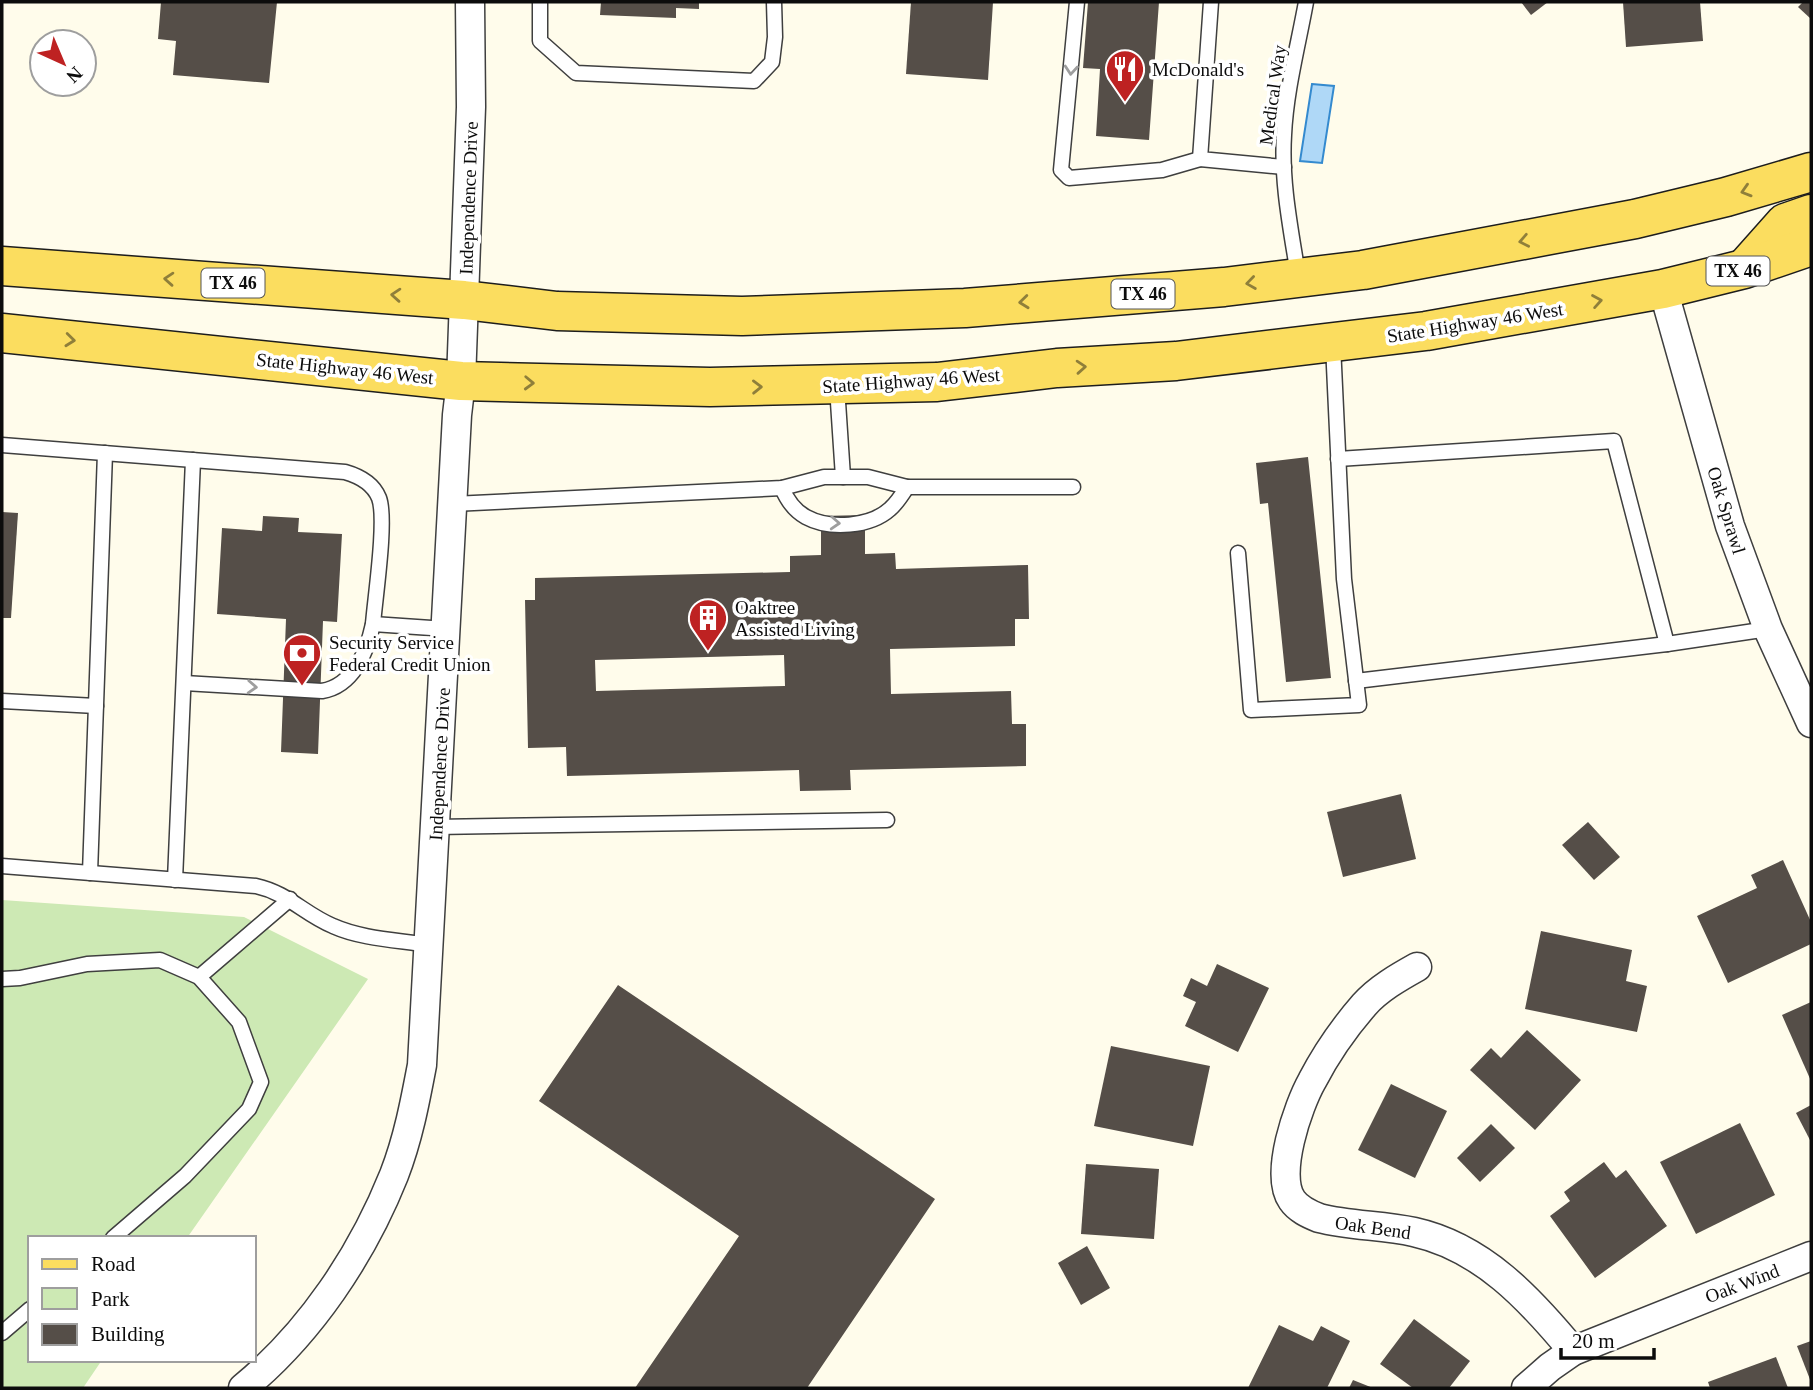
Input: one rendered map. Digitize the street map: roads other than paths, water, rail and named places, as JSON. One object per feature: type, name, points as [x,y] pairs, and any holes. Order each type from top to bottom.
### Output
[{"type":"main road","name":"TX 46","points":[[2,267],[464,300],[557,311],[742,316],[965,308],[1211,288],[1363,270],[1623,222],[1726,197],[1811,172]]},
{"type":"main road","points":[[1744,270],[1785,223],[1811,214]]},
{"type":"main road","name":"State Highway 46 West","points":[[2,333],[461,381],[696,387],[937,382],[1058,368],[1176,361],[1426,331],[1663,289],[1744,270],[1811,246]]},
{"type":"street","name":"Independence Drive","points":[[243,1388],[268,1368],[339,1279],[370,1227],[394,1174],[410,1126],[422,1065],[461,381],[471,107],[470,2]]},
{"type":"street","name":"Oak Sprawl","points":[[1663,289],[1730,526],[1768,629],[1810,718]]},
{"type":"street","name":"Oak Bend","points":[[1417,967],[1366,1003],[1337,1040],[1311,1082],[1287,1156],[1284,1172],[1286,1188],[1292,1201],[1318,1218],[1416,1232],[1449,1244],[1486,1263],[1520,1291],[1573,1351]]},
{"type":"street","name":"Oak Wind","points":[[1526,1388],[1573,1351],[1811,1256]]},
{"type":"lane","points":[[540,2],[540,41],[576,73],[754,81],[772,62],[775,2]]},
{"type":"lane","points":[[1077,2],[1061,170],[1069,178],[1162,170],[1200,159],[1284,167]]},
{"type":"lane","points":[[1200,159],[1211,2]]},
{"type":"lane","name":"Medical Way","points":[[1298,277],[1284,167],[1286,109],[1306,2]]},
{"type":"lane","points":[[1238,553],[1251,710],[1359,705],[1344,579],[1333,344]]},
{"type":"lane","points":[[837,386],[843,477]]},
{"type":"lane","points":[[1338,459],[1614,441],[1667,644]]},
{"type":"lane","points":[[2,445],[345,472],[355,475],[372,487],[378,496],[382,516],[373,624],[370,638],[358,664],[343,683],[329,689],[184,684]]},
{"type":"lane","points":[[90,873],[105,453]]},
{"type":"lane","points":[[175,880],[193,460]]},
{"type":"lane","points":[[453,505],[782,488],[824,477],[868,477],[906,488],[1073,487]]},
{"type":"lane","points":[[782,488],[795,509],[805,517],[831,524],[859,523],[878,517],[890,510],[906,488]]},
{"type":"lane","points":[[373,624],[446,629]]},
{"type":"lane","points":[[1356,681],[1667,644],[1768,629]]},
{"type":"lane","points":[[2,701],[96,706]]},
{"type":"lane","points":[[435,827],[887,820]]},
{"type":"lane","points":[[2,866],[256,886],[279,892],[320,919],[342,929],[429,946]]},
{"type":"lane","points":[[199,977],[290,899]]},
{"type":"lane","points":[[2,979],[20,978],[88,964],[160,960],[199,977],[239,1022],[261,1082],[249,1109],[185,1176],[115,1236]]},
{"type":"lane","points":[[2,1333],[28,1311]]},
{"type":"water","points":[[1312,84],[1334,86],[1322,163],[1300,161]]},
{"type":"place","name":"McDonald's","points":[[1125,103]]},
{"type":"place","name":"Oaktree Assisted Living","points":[[708,652]]},
{"type":"place","name":"Security Service Federal Credit Union","points":[[302,687]]}]
